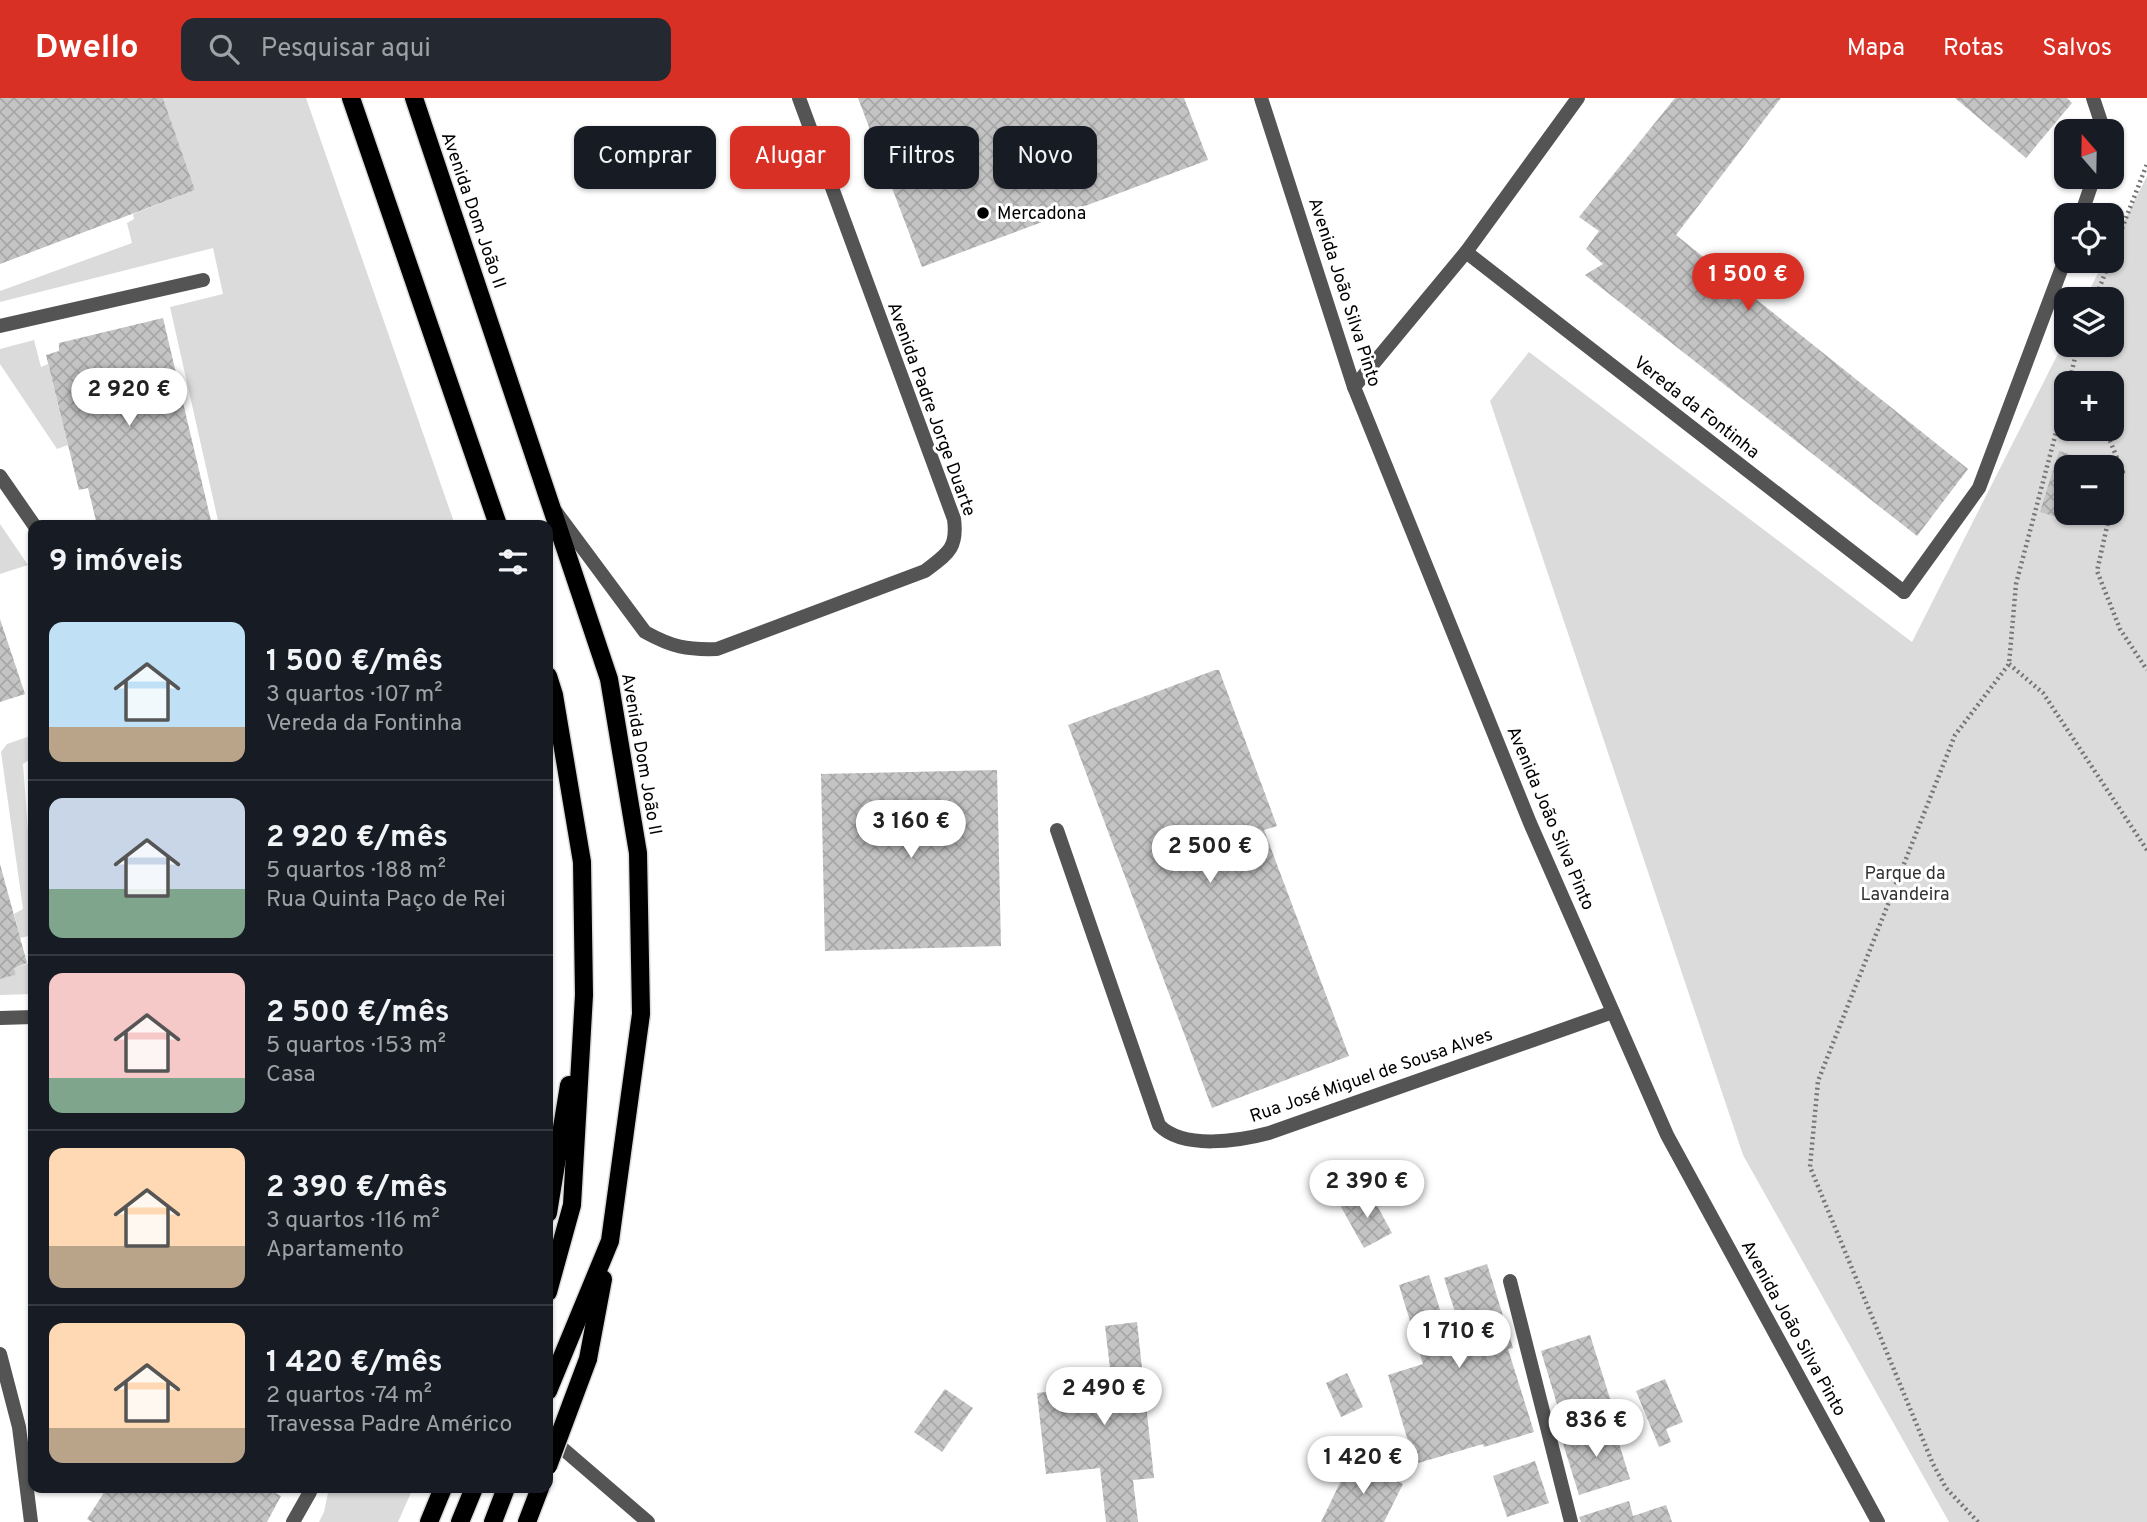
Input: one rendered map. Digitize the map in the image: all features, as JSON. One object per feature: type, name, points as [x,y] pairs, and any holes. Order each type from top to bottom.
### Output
[{"type":"main road","points":[[351,98],[496,520]]},
{"type":"main road","name":"Avenida Dom João II","points":[[414,98],[610,679],[638,853],[641,1014],[610,1241],[553,1380]]},
{"type":"main road","points":[[553,692],[582,862],[584,995],[572,1205],[553,1274]]},
{"type":"main road","points":[[553,1183],[584,995]]},
{"type":"main road","points":[[553,1453],[588,1359],[610,1241]]},
{"type":"main road","points":[[429,1522],[441,1493]]},
{"type":"main road","points":[[460,1522],[472,1493]]},
{"type":"main road","points":[[493,1522],[504,1493]]},
{"type":"main road","points":[[527,1522],[538,1493]]},
{"type":"street","name":"Avenida Padre Jorge Duarte","points":[[551,505],[645,632],[665,643],[690,650],[718,649],[925,571],[949,553],[956,536],[954,519],[799,98]]},
{"type":"street","name":"Avenida João Silva Pinto","points":[[1261,98],[1354,387],[1530,823],[1667,1135],[1878,1522]]},
{"type":"street","points":[[1354,387],[1466,252],[1578,98]]},
{"type":"street","points":[[2093,98],[2100,119]]},
{"type":"street","name":"Vereda da Fontinha","points":[[1466,252],[1904,592],[1979,488],[2060,273]]},
{"type":"street","points":[[0,326],[203,279]]},
{"type":"street","points":[[0,476],[31,520]]},
{"type":"street","name":"Rua José Miguel de Sousa Alves","points":[[1057,830],[1159,1125],[1167,1134],[1208,1141],[1242,1140],[1269,1133],[1613,1012]]},
{"type":"street","points":[[0,1018],[28,1017]]},
{"type":"street","points":[[1510,1281],[1572,1522]]},
{"type":"street","points":[[0,1354],[19,1427],[31,1522]]},
{"type":"street","points":[[553,1440],[648,1522]]},
{"type":"street","points":[[293,1522],[309,1493]]},
{"type":"path","points":[[2124,223],[2147,163]]},
{"type":"path","points":[[1978,1522],[1946,1488],[1933,1464],[1811,1167],[1818,1081],[1955,735],[2009,664],[2017,584],[2054,441]]},
{"type":"path","points":[[2107,525],[2097,571],[2120,629],[2147,670]]},
{"type":"path","points":[[2009,664],[2043,692],[2147,850]]},
{"type":"green space","points":[[163,98],[306,98],[453,520],[218,520],[170,307],[223,294],[213,248],[0,302],[0,291],[132,243],[127,223],[134,219],[133,214],[195,190]]},
{"type":"green space","name":"Parque da Lavandeira","points":[[2147,176],[2147,1522],[1949,1522],[1743,1155],[1490,401],[1529,352],[1912,642],[2056,357],[2124,357],[2124,287],[2091,287],[2098,273],[2124,273],[2124,221]]},
{"type":"green space","points":[[34,340],[41,367],[48,364],[68,445],[57,449],[0,364],[0,349]]},
{"type":"green space","points":[[0,524],[28,565],[0,574]]},
{"type":"green space","points":[[28,737],[28,760],[23,764],[28,831],[28,936],[20,938],[14,914],[23,909],[1,752],[7,744]]},
{"type":"green space","points":[[28,964],[28,994],[0,995],[0,979],[16,975],[14,968]]},
{"type":"green space","points":[[328,1493],[411,1493],[398,1522],[319,1522]]},
{"type":"building","points":[[0,98],[163,98],[195,190],[0,264]]},
{"type":"building","name":"Mercadona","points":[[858,98],[1184,98],[1208,160],[922,267],[892,189],[979,189],[979,126],[869,126]]},
{"type":"building","points":[[1675,98],[1781,98],[1676,235],[1968,469],[1917,536],[1585,275],[1603,264],[1586,249],[1599,231],[1579,217]]},
{"type":"building","points":[[1955,98],[2067,98],[2072,103],[2059,119],[2054,119],[2054,125],[2026,158]]},
{"type":"building","points":[[163,318],[211,520],[96,520],[88,488],[79,490],[46,355],[59,351],[59,343]]},
{"type":"building","points":[[2054,467],[2054,516],[2040,512]]},
{"type":"building","points":[[0,619],[25,694],[0,702]]},
{"type":"building","points":[[1219,670],[1277,826],[1264,830],[1349,1056],[1212,1108],[1068,725]]},
{"type":"building","points":[[997,770],[1001,946],[825,951],[821,774]]},
{"type":"building","points":[[0,864],[27,963],[14,968],[16,975],[0,979]]},
{"type":"building","points":[[1369,1191],[1392,1233],[1364,1248],[1341,1207]]},
{"type":"building","points":[[1487,1264],[1513,1348],[1508,1349],[1534,1432],[1415,1464],[1388,1375],[1423,1364],[1399,1285],[1429,1275],[1442,1316],[1455,1312],[1444,1278]]},
{"type":"building","points":[[1137,1322],[1154,1478],[1133,1480],[1138,1522],[1106,1522],[1100,1468],[1046,1474],[1037,1393],[1112,1385],[1105,1326]]},
{"type":"building","points":[[1590,1335],[1613,1408],[1563,1424],[1541,1351]]},
{"type":"building","points":[[1347,1373],[1363,1407],[1341,1417],[1326,1383]]},
{"type":"building","points":[[1665,1379],[1683,1422],[1666,1429],[1671,1442],[1659,1447],[1636,1391]]},
{"type":"building","points":[[945,1389],[973,1408],[942,1452],[914,1432]]},
{"type":"building","points":[[1613,1424],[1630,1479],[1579,1495],[1562,1440]]},
{"type":"building","points":[[1352,1458],[1403,1484],[1384,1522],[1321,1522]]},
{"type":"building","points":[[1535,1461],[1549,1503],[1507,1517],[1493,1476]]},
{"type":"building","points":[[104,1493],[275,1493],[281,1496],[267,1522],[92,1522],[87,1519]]},
{"type":"building","points":[[1629,1501],[1633,1516],[1666,1505],[1672,1522],[1581,1522],[1579,1517]]},
{"type":"place","name":"Mercadona","points":[[983,213]]}]
